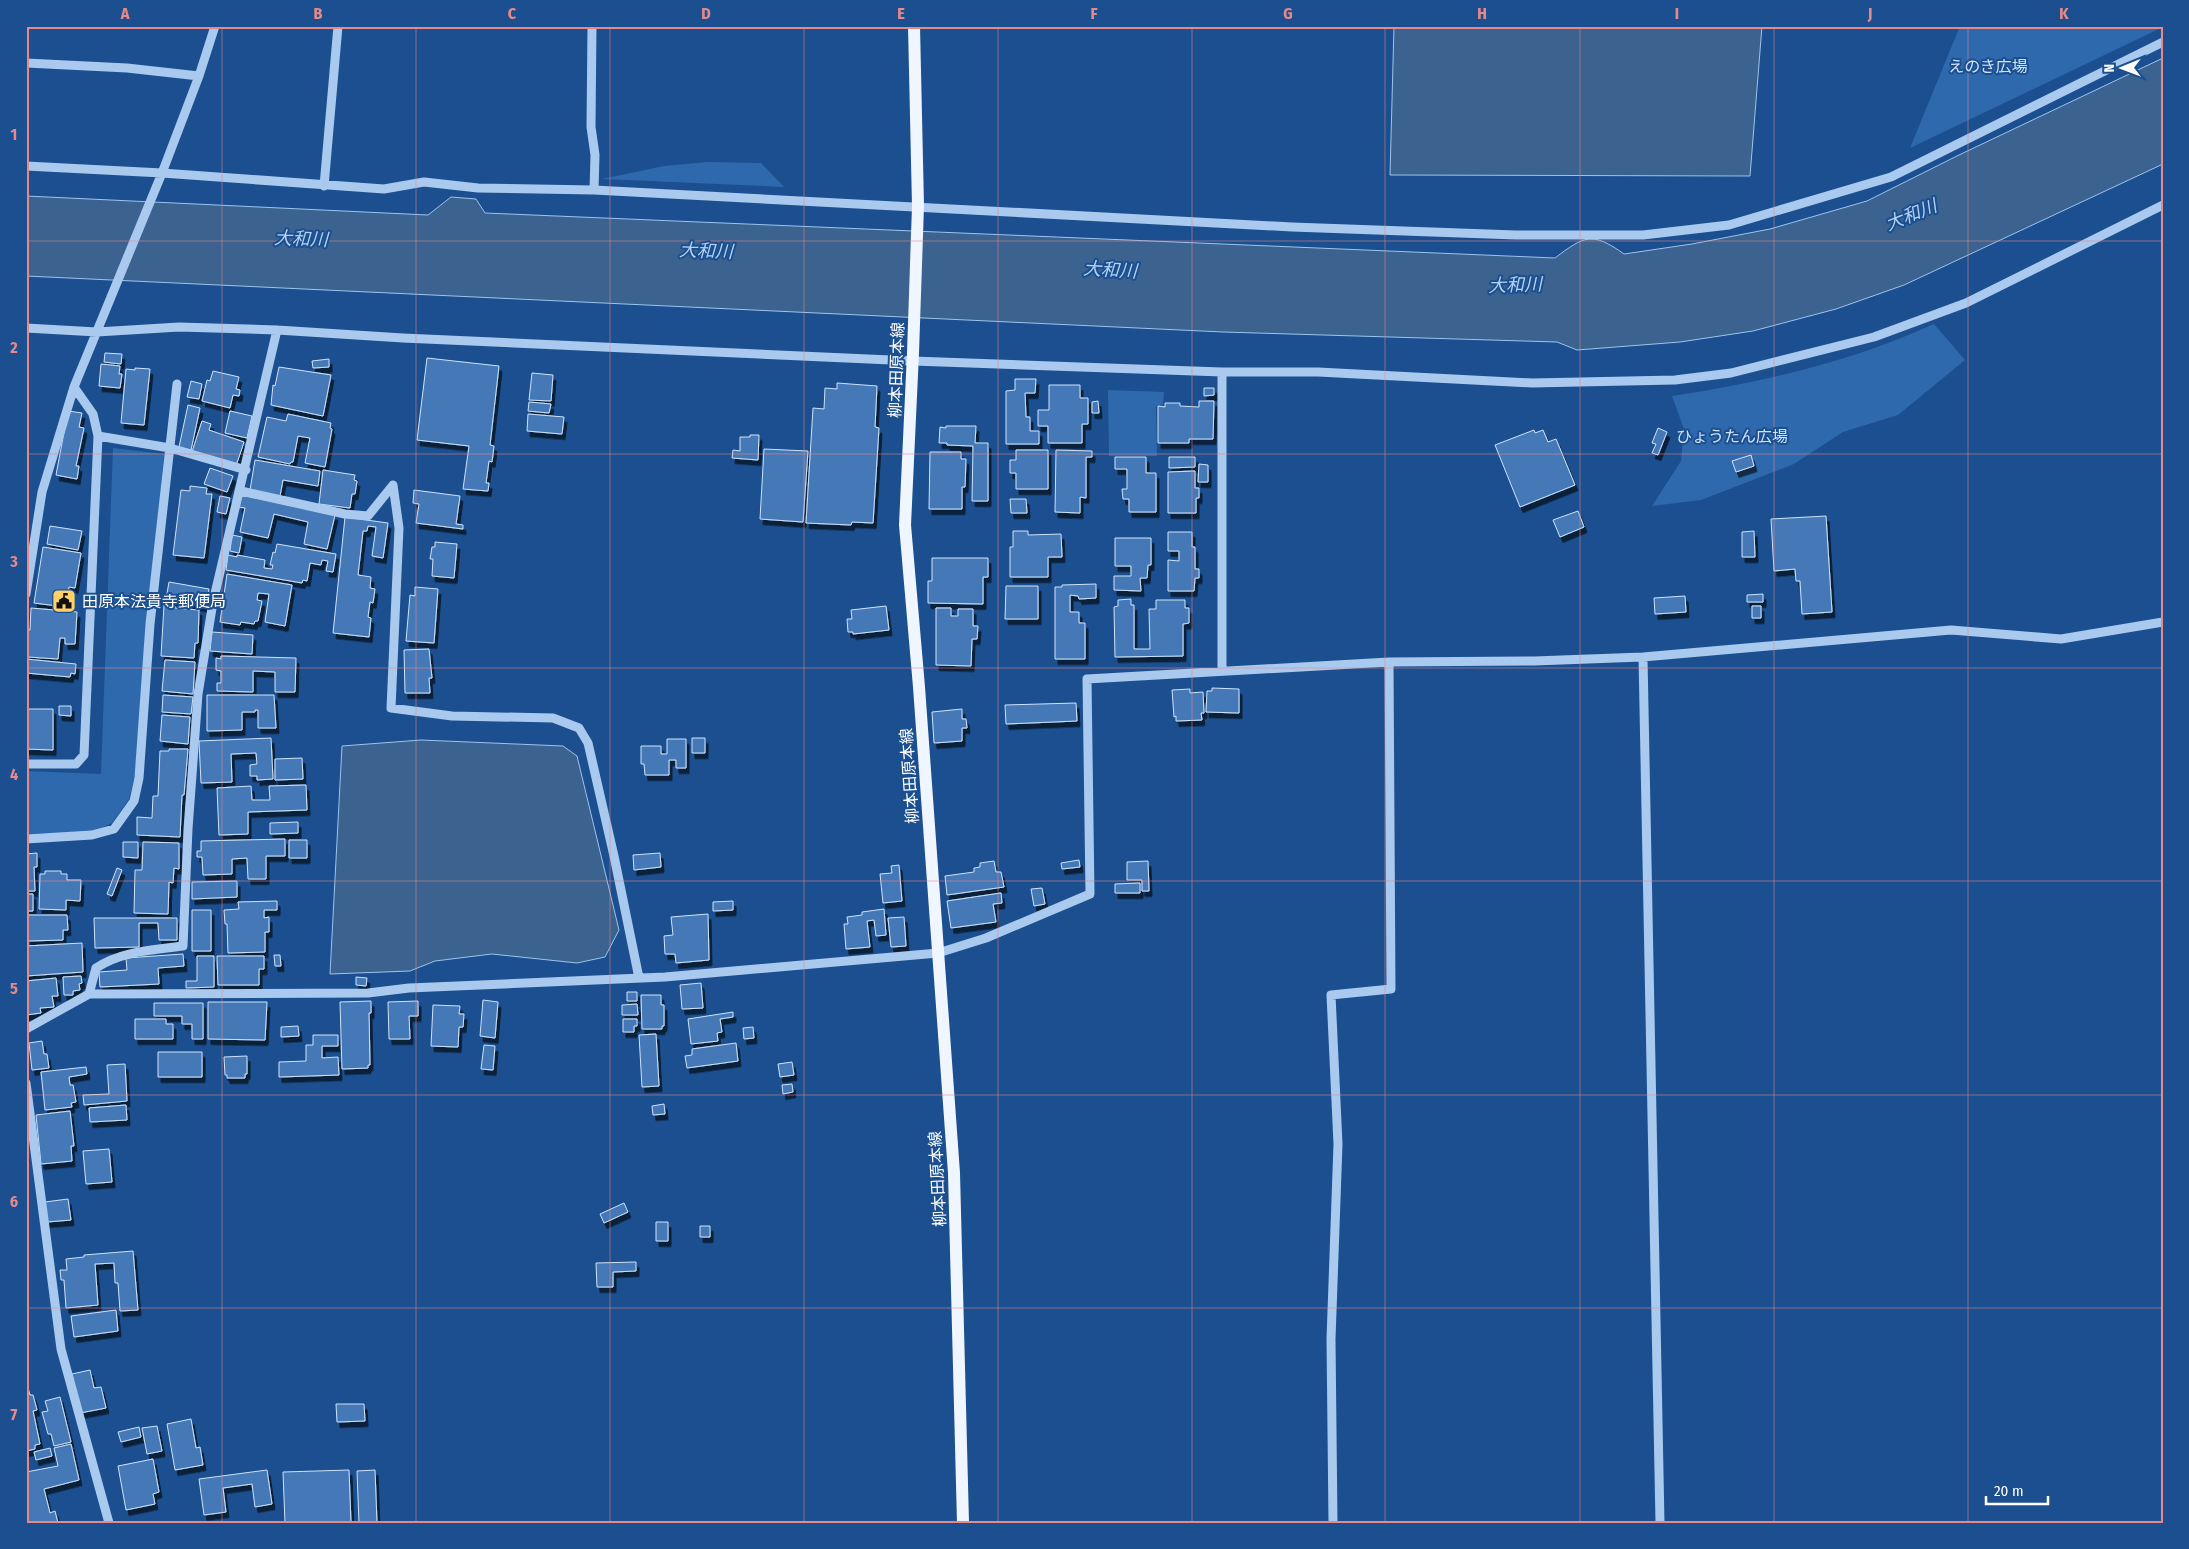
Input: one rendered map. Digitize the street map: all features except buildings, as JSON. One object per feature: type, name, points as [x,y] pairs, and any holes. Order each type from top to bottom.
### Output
[{"type":"main road","name":"柳本田原本線","points":[[914,26],[918,210],[905,525],[954,1173],[963,1523]]},
{"type":"street","points":[[26,594],[42,492],[74,387],[162,172],[199,76],[215,26]]},
{"type":"street","points":[[324,186],[338,26]]},
{"type":"street","points":[[592,26],[591,128],[595,155],[594,190]]},
{"type":"street","points":[[26,166],[162,172],[324,186],[384,189],[424,182],[478,188],[594,190],[918,210],[1292,227],[1516,235],[1643,235],[1729,225],[1891,177],[2163,42]]},
{"type":"street","points":[[26,63],[127,68],[199,76]]},
{"type":"street","points":[[26,328],[97,332],[180,327],[277,330],[403,338],[913,357],[1222,372],[1318,372],[1532,383],[1675,380],[1731,373],[1874,337],[1966,303],[2163,204]]},
{"type":"street","points":[[89,994],[96,968],[109,959],[127,954],[183,946],[188,829],[198,694],[213,602],[246,470],[277,330]]},
{"type":"street","points":[[1222,372],[1222,671]]},
{"type":"street","points":[[26,839],[92,836],[114,829],[134,801],[140,778],[150,624],[177,384]]},
{"type":"street","points":[[26,764],[76,764],[84,755],[98,436],[93,414],[74,387]]},
{"type":"street","points":[[98,436],[170,448],[246,470]]},
{"type":"street","points":[[241,491],[345,514],[368,516],[393,486],[399,528],[391,708],[452,716],[553,718],[579,728],[588,743],[639,978]]},
{"type":"street","points":[[26,1029],[89,994],[368,994],[409,988],[639,978],[938,954],[986,938],[1090,894],[1087,679],[1389,662],[1534,661],[1643,657],[1951,630],[2061,639],[2163,622]]},
{"type":"street","points":[[1643,657],[1660,1523]]},
{"type":"street","points":[[1333,1523],[1331,1339],[1338,1144],[1330,995],[1391,989],[1389,662]]},
{"type":"street","points":[[26,1083],[61,1348],[109,1523]]},
{"type":"green space","name":"えのき広場","points":[[1960,26],[2163,26],[2163,27],[1910,148]]},
{"type":"green space","points":[[708,162],[761,163],[784,187],[602,179],[664,166]]},
{"type":"green space","name":"ひょうたん広場","points":[[1934,324],[1965,360],[1898,415],[1843,432],[1794,464],[1701,500],[1652,506],[1681,461],[1684,429],[1672,396],[1773,377],[1839,360]]},
{"type":"green space","points":[[1108,390],[1164,392],[1163,405],[1156,406],[1157,456],[1109,456]]},
{"type":"green space","points":[[113,448],[164,454],[135,775],[129,799],[112,823],[92,832],[26,834],[26,771],[101,774]]},
{"type":"water","points":[[1394,26],[1762,26],[1750,176],[1390,175]]},
{"type":"water","name":"大和川","points":[[2163,58],[2163,164],[1904,285],[1836,309],[1753,331],[1680,342],[1577,350],[1557,342],[1223,332],[26,276],[26,196],[428,215],[451,197],[476,199],[485,213],[1555,258],[1581,241],[1596,239],[1624,254],[1692,244],[1770,229],[1867,201]]},
{"type":"water","points":[[421,740],[563,746],[577,756],[619,930],[605,957],[577,963],[492,954],[435,961],[410,971],[330,974],[342,746]]},
{"type":"place","name":"田原本法貴寺郵便局","points":[[64,601]]}]
